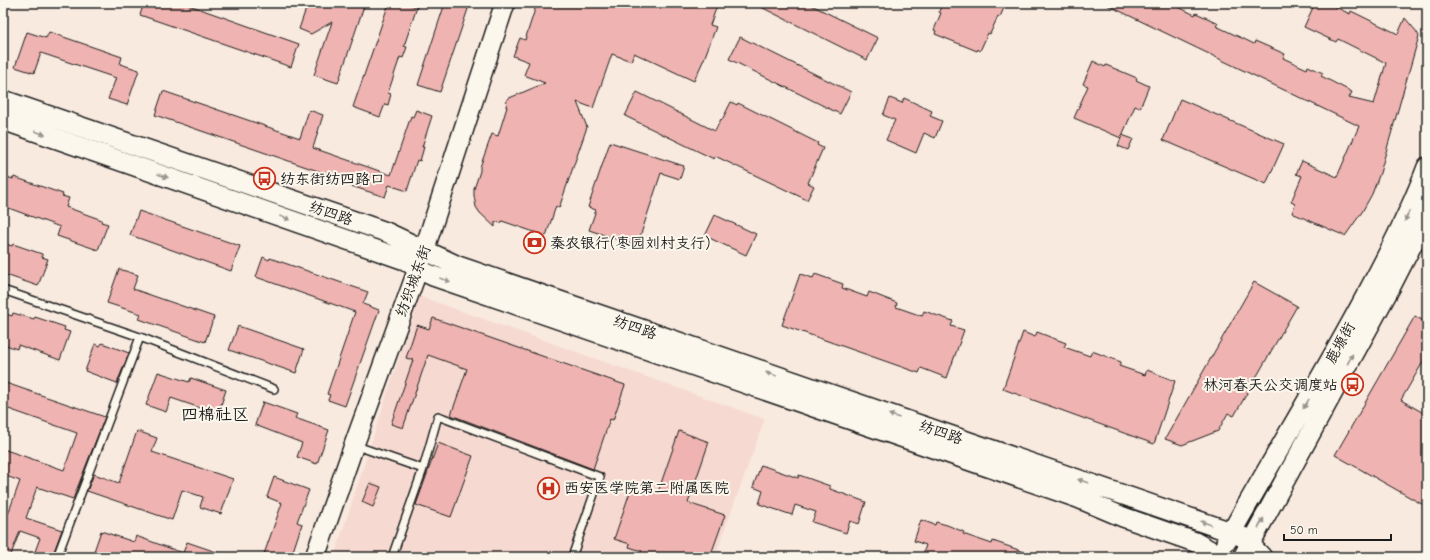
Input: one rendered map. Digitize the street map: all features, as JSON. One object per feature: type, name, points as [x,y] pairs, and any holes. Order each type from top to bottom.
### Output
[{"type":"street","name":"纺织城东街","points":[[315,557],[425,250],[505,3]]},
{"type":"street","name":"纺四路","points":[[3,100],[379,230],[458,266],[1232,532],[1242,537],[1252,553]]},
{"type":"street","name":"纺四路","points":[[3,120],[405,260],[418,269],[433,276],[1078,498],[1123,517],[1195,542],[1220,556]]},
{"type":"street","name":"鹿塬街","points":[[1220,556],[1292,424],[1308,401],[1406,220],[1427,167]]},
{"type":"street","name":"鹿塬街","points":[[1252,553],[1391,286],[1427,210]]},
{"type":"lane","points":[[3,290],[140,337],[274,389]]},
{"type":"lane","points":[[57,557],[140,337]]},
{"type":"lane","points":[[392,557],[423,469],[438,416],[600,477],[572,557]]},
{"type":"lane","points":[[354,445],[423,469]]},
{"type":"shaded area","name":"西安医学院第二附属医院","points":[[419,296],[765,419],[715,557],[334,557]]},
{"type":"building","points":[[144,3],[183,3],[299,44],[291,67],[140,15]]},
{"type":"building","points":[[308,3],[365,3],[338,83],[314,75],[332,22],[311,34],[299,29]]},
{"type":"building","points":[[389,3],[405,3],[417,7],[404,46],[407,47],[403,58],[400,57],[388,93],[391,94],[388,105],[385,104],[380,117],[353,107]]},
{"type":"building","points":[[445,3],[470,3],[440,92],[418,85]]},
{"type":"building","points":[[537,3],[718,3],[710,25],[716,27],[694,81],[634,53],[631,61],[612,54],[593,108],[577,102],[587,127],[559,208],[556,206],[546,236],[502,221],[501,223],[495,222],[495,227],[480,213],[476,207],[474,196],[474,189],[480,167],[492,134],[498,136],[507,107],[507,99],[545,83],[524,75],[529,62],[513,56],[520,38],[525,40]]},
{"type":"building","points":[[753,3],[807,3],[878,38],[867,60]]},
{"type":"building","points":[[942,3],[1006,3],[990,34],[988,33],[980,51],[978,49],[977,51],[935,34],[936,31],[934,30],[941,13],[939,12]]},
{"type":"building","points":[[1103,3],[1170,3],[1195,15],[1196,13],[1218,23],[1216,26],[1254,44],[1255,41],[1285,54],[1283,58],[1307,69],[1308,66],[1323,73],[1321,76],[1352,92],[1349,98],[1374,104],[1386,63],[1338,39],[1336,42],[1304,27],[1315,3],[1327,3],[1350,14],[1351,11],[1398,34],[1405,18],[1419,36],[1380,173],[1372,194],[1362,212],[1345,236],[1292,213],[1295,204],[1291,202],[1302,176],[1296,174],[1302,161],[1337,177],[1359,126]]},
{"type":"building","points":[[27,32],[46,38],[49,32],[122,57],[120,64],[139,70],[127,105],[108,99],[116,78],[41,53],[34,73],[15,67]]},
{"type":"building","points":[[740,37],[851,92],[840,114],[729,59]]},
{"type":"building","points":[[1093,61],[1105,67],[1106,65],[1137,78],[1136,80],[1149,86],[1140,108],[1135,106],[1121,138],[1074,118],[1088,86],[1083,84]]},
{"type":"building","points":[[163,91],[300,138],[309,110],[323,115],[313,148],[391,175],[411,116],[413,117],[416,110],[432,116],[422,147],[424,147],[420,161],[417,160],[407,191],[389,185],[385,197],[348,185],[350,182],[155,115]]},
{"type":"building","points":[[637,92],[715,131],[731,102],[737,105],[738,103],[818,143],[817,145],[823,148],[808,183],[814,186],[807,200],[715,156],[714,159],[625,116]]},
{"type":"building","points":[[890,98],[902,103],[904,98],[932,111],[930,116],[942,121],[935,138],[924,133],[916,153],[886,140],[895,120],[883,115]]},
{"type":"building","points":[[1180,99],[1284,144],[1266,184],[1163,140]]},
{"type":"building","points":[[1122,135],[1133,139],[1128,150],[1118,146]]},
{"type":"building","points":[[610,142],[684,166],[680,179],[661,173],[637,246],[589,230],[596,210],[588,207]]},
{"type":"building","points":[[3,176],[13,179],[14,177],[63,194],[62,196],[69,198],[66,207],[102,220],[101,222],[108,224],[98,250],[57,236],[60,227],[3,206]]},
{"type":"building","points":[[139,211],[240,246],[231,271],[130,235]]},
{"type":"building","points":[[715,215],[756,234],[746,255],[705,236]]},
{"type":"building","points":[[3,243],[12,246],[13,244],[42,254],[42,257],[48,259],[38,286],[3,274]]},
{"type":"building","points":[[263,257],[269,260],[270,258],[368,292],[363,304],[379,310],[345,406],[328,400],[330,395],[327,394],[355,312],[256,277]]},
{"type":"building","points":[[119,269],[138,275],[133,289],[214,317],[205,342],[139,319],[141,314],[107,303]]},
{"type":"building","points":[[800,274],[813,278],[815,274],[843,284],[842,288],[867,297],[869,292],[897,303],[896,307],[922,316],[924,311],[953,321],[951,326],[964,330],[947,378],[921,368],[919,373],[782,325]]},
{"type":"building","points":[[1254,282],[1297,306],[1234,416],[1228,413],[1218,431],[1182,445],[1165,439]]},
{"type":"building","points":[[3,313],[12,316],[13,313],[34,319],[35,317],[65,327],[64,330],[70,332],[60,360],[18,345],[17,349],[3,344]]},
{"type":"building","points":[[1415,316],[1427,323],[1427,355],[1401,400],[1427,415],[1427,507],[1335,455]]},
{"type":"building","points":[[433,318],[625,385],[613,420],[610,419],[593,469],[451,415],[467,369],[428,355],[403,428],[391,424],[413,360],[406,358],[417,325],[429,329]]},
{"type":"building","points":[[238,326],[304,349],[296,373],[229,350]]},
{"type":"building","points":[[1023,332],[1035,337],[1037,332],[1066,343],[1064,347],[1090,356],[1092,351],[1121,362],[1119,366],[1145,375],[1147,370],[1175,381],[1154,444],[1003,389]]},
{"type":"building","points":[[102,343],[129,353],[117,383],[85,371],[95,344],[100,346]]},
{"type":"building","points":[[158,372],[189,382],[191,378],[226,390],[218,414],[171,398],[166,412],[146,405]]},
{"type":"building","points":[[3,382],[105,417],[73,499],[37,487],[26,518],[62,530],[52,557],[33,557],[40,538],[20,531],[10,557],[3,557],[3,532],[6,525],[4,525],[20,481],[3,475],[3,449],[64,470],[77,433],[3,407]]},
{"type":"building","points":[[263,402],[297,414],[295,418],[329,430],[317,464],[297,457],[302,443],[255,425]]},
{"type":"building","points":[[137,431],[157,438],[152,452],[233,479],[221,514],[200,507],[203,497],[182,490],[172,520],[87,491],[94,474],[119,483]]},
{"type":"building","points":[[679,431],[709,442],[688,503],[725,515],[710,557],[640,557],[642,551],[629,547],[630,544],[614,539],[633,483],[658,492]]},
{"type":"building","points":[[438,443],[473,456],[451,517],[416,505]]},
{"type":"building","points":[[761,465],[798,478],[799,475],[830,486],[830,489],[866,502],[859,524],[850,521],[846,533],[812,522],[816,512],[795,505],[792,515],[759,504],[763,491],[753,487]]},
{"type":"building","points":[[274,477],[309,490],[297,522],[302,524],[291,557],[263,557],[282,503],[267,497]]},
{"type":"building","points":[[370,483],[381,487],[373,507],[362,502]]},
{"type":"building","points":[[921,520],[935,525],[936,522],[947,525],[964,532],[963,534],[992,544],[993,541],[1033,555],[1032,557],[922,557],[926,545],[914,541]]},
{"type":"building","points":[[101,531],[134,542],[136,536],[183,553],[187,542],[225,555],[225,557],[92,557]]},
{"type":"place","name":"纺东街纺四路口","points":[[265,179]]},
{"type":"place","name":"秦农银行(枣园刘村支行)","points":[[535,243]]},
{"type":"place","name":"林河春天公交调度站","points":[[1353,385]]},
{"type":"place","name":"西安医学院第二附属医院","points":[[548,488]]},
{"type":"district","name":"四棉社区","points":[[215,414]]}]
